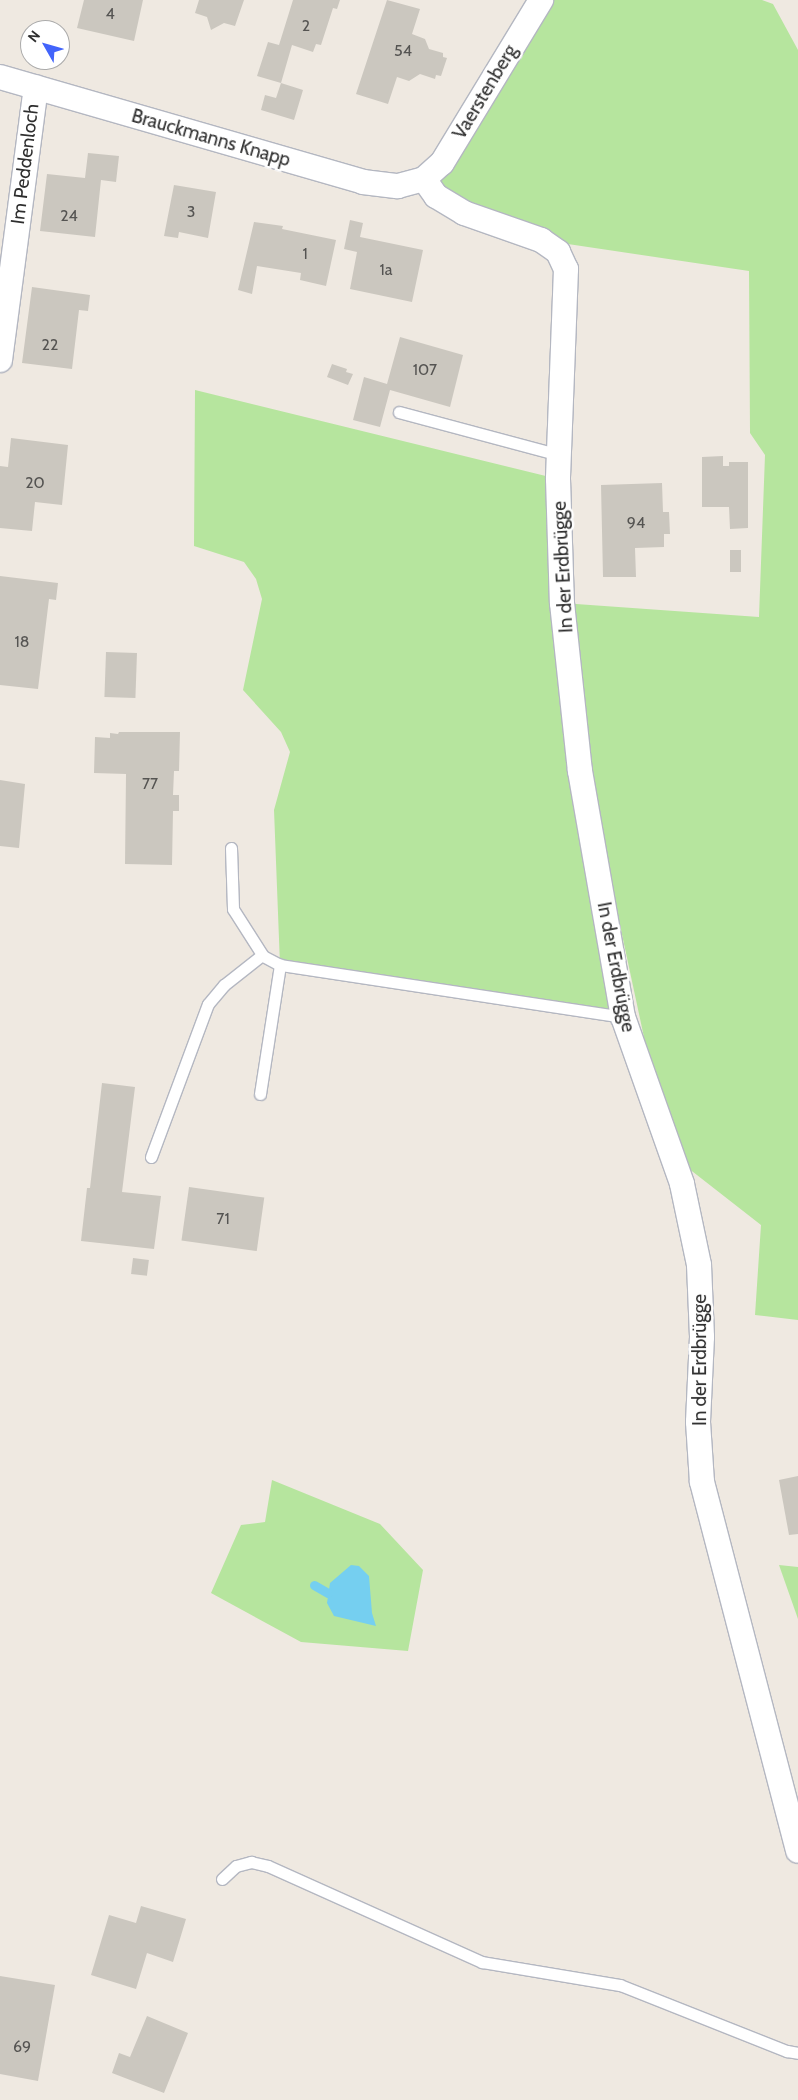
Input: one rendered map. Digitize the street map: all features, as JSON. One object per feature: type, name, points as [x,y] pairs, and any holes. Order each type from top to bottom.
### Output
[{"type":"street","name":"Vaerstenberg","points":[[424,179],[442,163],[541,0]]},
{"type":"street","name":"Brauckmanns Knapp","points":[[0,77],[363,182],[398,186],[424,179]]},
{"type":"street","name":"Im Peddenloch","points":[[0,360],[36,87]]},
{"type":"street","name":"In der Erdbrügge","points":[[424,179],[436,196],[464,213],[541,240],[558,252],[566,269],[559,455],[562,603],[580,771],[623,1017],[682,1184],[699,1264],[702,1337],[698,1422],[702,1482],[798,1851]]},
{"type":"lane","points":[[399,412],[559,455]]},
{"type":"lane","points":[[231,848],[233,909],[262,955],[280,965],[623,1017]]},
{"type":"lane","points":[[151,1157],[208,1004],[224,985],[262,955]]},
{"type":"lane","points":[[260,1094],[280,965]]},
{"type":"lane","points":[[222,1879],[236,1866],[251,1862],[268,1866],[482,1962],[620,1985],[787,2051],[798,2053]]},
{"type":"green space","points":[[541,0],[762,0],[773,4],[798,50],[798,1320],[755,1315],[761,1225],[688,1168],[651,1070],[605,855],[623,1017],[280,965],[274,810],[290,752],[281,732],[243,690],[262,599],[256,579],[244,562],[194,546],[195,390],[558,479],[562,603],[759,617],[765,455],[750,433],[749,271],[541,240],[464,213],[424,179]]},
{"type":"green space","points":[[272,1480],[380,1524],[423,1570],[408,1651],[301,1642],[211,1593],[241,1525],[265,1522]]},
{"type":"green space","points":[[779,1565],[798,1567],[798,1619]]},
{"type":"water","points":[[351,1565],[359,1566],[369,1576],[372,1613],[376,1626],[334,1616],[327,1603],[330,1583]]},
{"type":"building","points":[[84,0],[143,0],[134,41],[77,28]]},
{"type":"building","points":[[199,0],[244,0],[235,26],[224,23],[211,30],[207,17],[195,13]]},
{"type":"building","points":[[293,0],[340,0],[337,9],[333,8],[321,45],[316,44],[313,52],[292,45],[281,83],[257,76],[268,42],[279,45]]},
{"type":"building","points":[[387,0],[420,9],[412,34],[425,39],[429,49],[443,53],[443,57],[447,58],[441,76],[436,75],[435,79],[420,74],[409,81],[397,77],[388,104],[356,94]]},
{"type":"building","points":[[281,83],[303,90],[294,120],[261,110],[265,95],[276,98]]},
{"type":"building","points":[[88,153],[119,156],[116,182],[101,180],[95,237],[40,231],[47,174],[85,178]]},
{"type":"building","points":[[174,185],[216,192],[208,238],[179,232],[178,238],[164,236]]},
{"type":"building","points":[[350,220],[363,223],[360,237],[423,250],[412,302],[350,289],[357,252],[344,249]]},
{"type":"building","points":[[254,222],[283,226],[282,229],[336,240],[326,286],[300,280],[301,273],[257,266],[252,294],[238,290]]},
{"type":"building","points":[[32,287],[90,295],[88,311],[79,310],[72,369],[22,363]]},
{"type":"building","points":[[400,337],[463,355],[450,407],[390,390],[380,427],[353,420],[364,377],[387,384]]},
{"type":"building","points":[[332,364],[347,369],[346,372],[353,374],[348,385],[327,377]]},
{"type":"building","points":[[11,438],[68,445],[62,505],[35,502],[32,531],[0,528],[0,466],[8,467]]},
{"type":"building","points":[[723,456],[723,466],[729,466],[729,462],[748,462],[748,528],[730,529],[729,507],[702,507],[702,457]]},
{"type":"building","points":[[662,483],[663,512],[669,512],[670,534],[664,534],[664,547],[635,548],[636,577],[603,577],[601,485]]},
{"type":"building","points":[[730,550],[741,550],[741,572],[730,572]]},
{"type":"building","points":[[0,576],[58,583],[56,600],[49,599],[38,689],[0,685]]},
{"type":"building","points":[[106,652],[137,653],[135,698],[104,697]]},
{"type":"building","points":[[119,732],[180,732],[179,771],[174,771],[173,795],[179,795],[179,811],[173,811],[172,865],[125,864],[126,774],[94,773],[95,737],[110,738],[110,733],[118,734]]},
{"type":"building","points":[[0,780],[25,784],[19,848],[0,846]]},
{"type":"building","points":[[102,1083],[135,1087],[122,1192],[161,1196],[154,1249],[81,1241],[87,1188],[90,1188]]},
{"type":"building","points":[[189,1187],[264,1198],[257,1251],[181,1240]]},
{"type":"building","points":[[133,1258],[149,1260],[147,1276],[131,1274]]},
{"type":"building","points":[[798,1476],[798,1534],[789,1535],[779,1480]]},
{"type":"building","points":[[141,1906],[186,1919],[173,1962],[147,1953],[136,1989],[91,1975],[109,1915],[136,1923]]},
{"type":"building","points":[[0,1976],[55,1985],[38,2081],[0,2074]]},
{"type":"building","points":[[147,2016],[188,2033],[164,2093],[112,2073],[119,2053],[130,2057]]},
{"type":"waterway","points":[[314,1585],[328,1593]]}]
